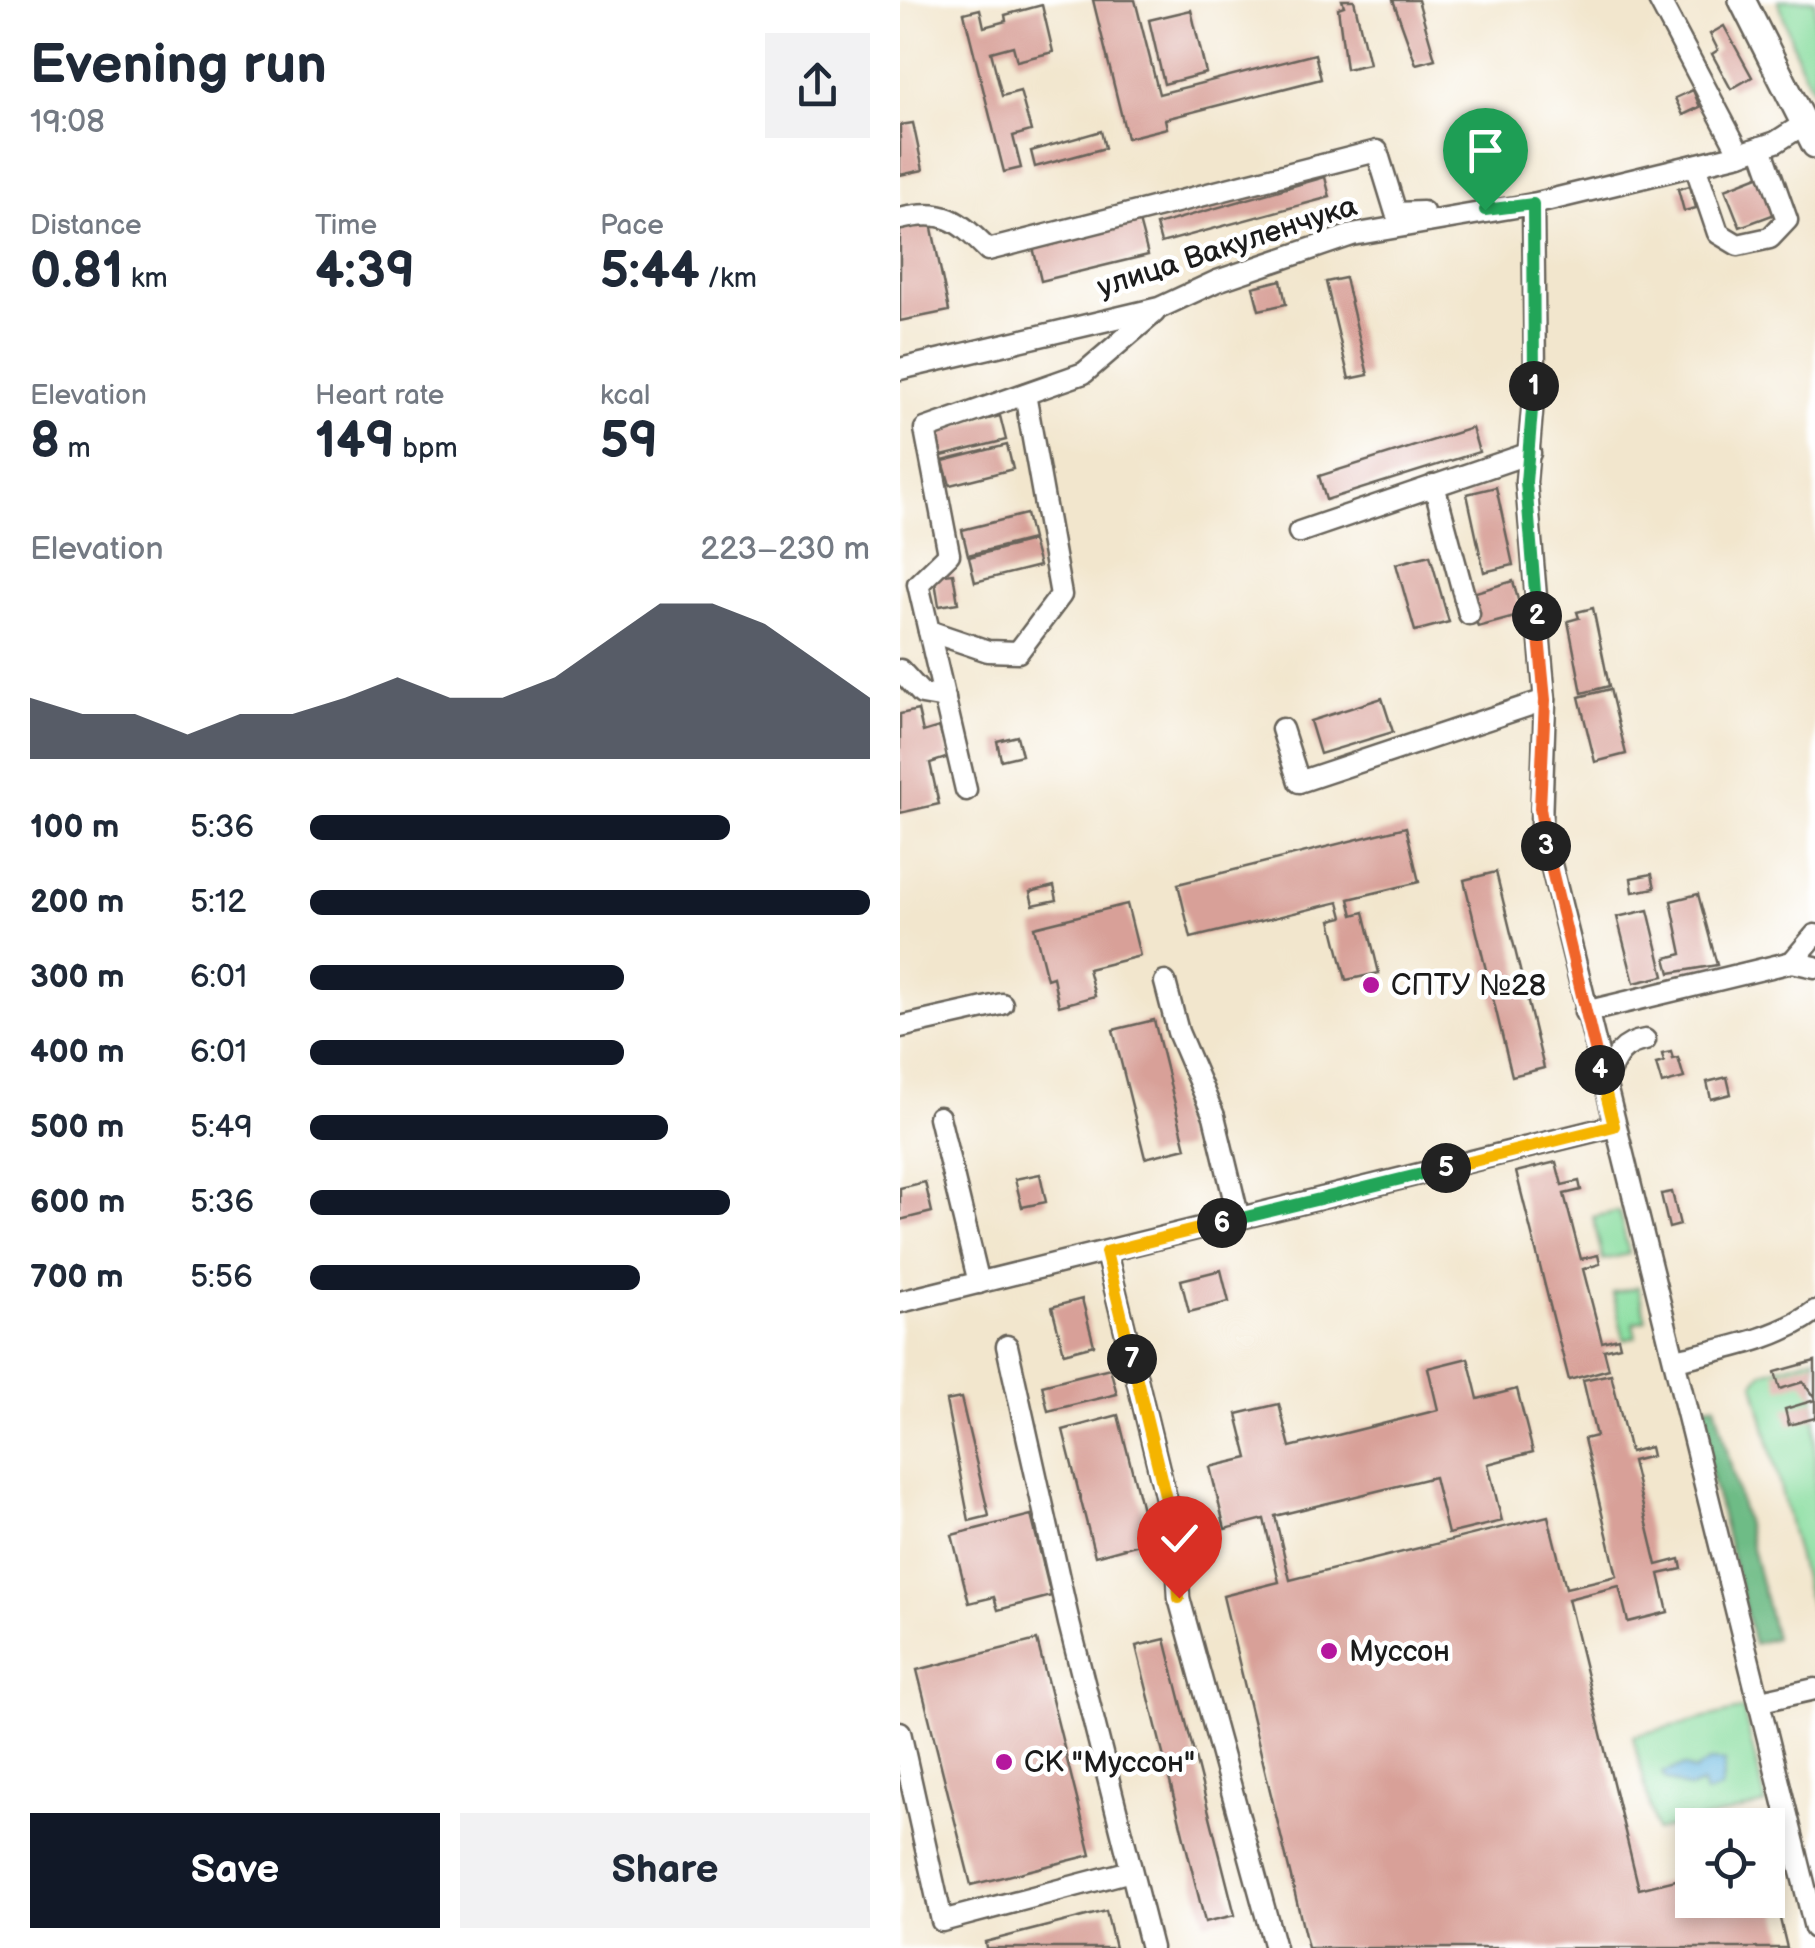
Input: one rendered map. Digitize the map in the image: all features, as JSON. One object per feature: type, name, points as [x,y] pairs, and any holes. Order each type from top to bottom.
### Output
[{"type":"main road","name":"улица Вакуленчука","points":[[1742,0],[1810,134]]},
{"type":"street","points":[[1659,0],[1740,154]]},
{"type":"street","name":"улица Вакуленчука","points":[[900,369],[1159,308],[1217,280],[1352,236],[1533,204],[1810,134]]},
{"type":"street","points":[[1695,165],[1718,233],[1738,245],[1770,238],[1787,220],[1761,147]]},
{"type":"street","points":[[900,218],[919,214],[957,218],[988,250],[1377,151],[1396,213],[1485,210]]},
{"type":"street","points":[[1533,204],[1534,376],[1528,517],[1545,700],[1541,824],[1815,1928]]},
{"type":"street","points":[[966,790],[918,584],[949,554],[925,429],[1084,373],[1159,308]]},
{"type":"street","points":[[929,631],[988,651],[1018,652],[1060,595],[1025,394]]},
{"type":"street","points":[[1298,532],[1530,453]]},
{"type":"street","points":[[1434,485],[1468,614]]},
{"type":"street","points":[[900,670],[922,694],[944,698]]},
{"type":"street","points":[[1282,729],[1299,782],[1545,700]]},
{"type":"street","points":[[1792,962],[1815,935]]},
{"type":"street","points":[[1585,1012],[1792,962],[1815,966]]},
{"type":"street","points":[[1165,982],[1178,1032],[1214,1116],[1240,1219]]},
{"type":"street","points":[[900,1027],[1002,1004]]},
{"type":"street","points":[[1603,1085],[1618,1053],[1628,1042],[1645,1040]]},
{"type":"street","points":[[939,1118],[978,1283]]},
{"type":"street","points":[[900,1302],[1614,1126]]},
{"type":"street","points":[[1106,1252],[1176,1540],[1179,1598],[1271,1947]]},
{"type":"street","points":[[1676,1360],[1738,1344],[1804,1320],[1815,1311]]},
{"type":"street","points":[[1007,1346],[1069,1623],[1150,1948]]},
{"type":"street","points":[[1760,1701],[1815,1689]]},
{"type":"street","points":[[900,1732],[942,1921],[1131,1871]]},
{"type":"green space","points":[[1778,0],[1815,0],[1815,95],[1799,63]]},
{"type":"green space","points":[[1619,1211],[1629,1254],[1603,1260],[1593,1217]]},
{"type":"green space","points":[[1638,1287],[1646,1320],[1633,1323],[1636,1337],[1624,1340],[1613,1293]]},
{"type":"green space","points":[[1815,1357],[1815,1625],[1754,1383],[1763,1372]]},
{"type":"green space","points":[[1715,1404],[1775,1638],[1754,1644],[1694,1409]]},
{"type":"green space","points":[[1743,1709],[1766,1804],[1750,1808],[1675,1808],[1675,1826],[1656,1831],[1633,1736]]},
{"type":"water","points":[[1711,1761],[1725,1762],[1721,1789],[1705,1794],[1702,1784],[1689,1789],[1665,1779],[1662,1773],[1684,1766],[1694,1771]]},
{"type":"building","points":[[1093,0],[1135,0],[1159,94],[1315,54],[1321,79],[1165,119],[1167,128],[1127,138]]},
{"type":"building","points":[[1342,0],[1354,0],[1369,64],[1346,69],[1338,8],[1344,6]]},
{"type":"building","points":[[1393,0],[1418,0],[1435,59],[1416,64]]},
{"type":"building","points":[[1042,5],[1053,52],[1017,61],[1013,46],[991,52],[1002,96],[1020,91],[1031,131],[1013,136],[1021,168],[1004,172],[964,13],[980,9],[984,27],[1006,21],[1005,15]]},
{"type":"building","points":[[1191,10],[1206,73],[1164,84],[1149,20]]},
{"type":"building","points":[[1724,26],[1752,77],[1731,89],[1712,54],[1718,50],[1710,34]]},
{"type":"building","points":[[1693,90],[1700,107],[1683,115],[1675,98]]},
{"type":"building","points":[[913,123],[923,170],[900,175],[900,125]]},
{"type":"building","points":[[1101,131],[1105,148],[1035,167],[1031,151]]},
{"type":"building","points":[[1761,175],[1775,214],[1740,227],[1725,189]]},
{"type":"building","points":[[1325,177],[1330,197],[1161,243],[1156,225]]},
{"type":"building","points":[[1690,186],[1696,208],[1684,211],[1678,189]]},
{"type":"building","points":[[1139,221],[1148,255],[1041,281],[1033,247]]},
{"type":"building","points":[[931,223],[949,311],[900,321],[900,229]]},
{"type":"building","points":[[1345,278],[1368,375],[1349,379],[1326,282]]},
{"type":"building","points":[[1281,280],[1286,304],[1259,310],[1253,287]]},
{"type":"building","points":[[1000,416],[1006,440],[942,456],[936,432]]},
{"type":"building","points":[[1472,428],[1479,452],[1326,500],[1319,476]]},
{"type":"building","points":[[1007,445],[1013,469],[950,485],[943,461]]},
{"type":"building","points":[[1496,487],[1513,565],[1484,572],[1467,494]]},
{"type":"building","points":[[1026,514],[1032,539],[968,555],[962,530]]},
{"type":"building","points":[[1032,541],[1039,566],[975,582],[969,557]]},
{"type":"building","points":[[1430,555],[1449,622],[1415,631],[1396,564]]},
{"type":"building","points":[[953,573],[958,603],[939,606],[934,575]]},
{"type":"building","points":[[1513,581],[1522,615],[1478,627],[1469,594]]},
{"type":"building","points":[[1593,608],[1609,686],[1582,693],[1568,621],[1579,618],[1577,612]]},
{"type":"building","points":[[1610,689],[1626,754],[1595,762],[1579,697]]},
{"type":"building","points":[[1382,698],[1393,732],[1320,754],[1310,721]]},
{"type":"building","points":[[918,710],[923,732],[939,727],[949,757],[930,763],[939,804],[900,813],[900,714]]},
{"type":"building","points":[[1017,736],[1022,755],[1001,760],[997,741]]},
{"type":"building","points":[[1406,827],[1419,882],[1349,899],[1353,915],[1364,912],[1379,973],[1346,980],[1331,920],[1343,917],[1339,902],[1191,938],[1178,884]]},
{"type":"building","points":[[1496,872],[1544,1068],[1512,1076],[1464,880]]},
{"type":"building","points":[[1652,874],[1655,888],[1633,892],[1631,878]]},
{"type":"building","points":[[1054,886],[1057,900],[1033,905],[1030,892]]},
{"type":"building","points":[[1698,894],[1717,965],[1670,973],[1666,958],[1682,954],[1671,901]]},
{"type":"building","points":[[1127,904],[1140,956],[1088,969],[1095,996],[1059,1006],[1053,977],[1047,979],[1034,927]]},
{"type":"building","points":[[1648,910],[1664,976],[1634,983],[1617,917]]},
{"type":"building","points":[[1154,1020],[1186,1148],[1145,1158],[1113,1030]]},
{"type":"building","points":[[1671,1052],[1673,1059],[1678,1058],[1684,1078],[1662,1084],[1656,1064],[1664,1062],[1662,1054]]},
{"type":"building","points":[[1727,1077],[1731,1094],[1711,1099],[1707,1082]]},
{"type":"building","points":[[1556,1162],[1562,1185],[1579,1181],[1581,1190],[1564,1194],[1581,1259],[1598,1255],[1600,1264],[1583,1269],[1602,1342],[1618,1338],[1620,1346],[1604,1350],[1609,1369],[1569,1380],[1516,1172]]},
{"type":"building","points":[[1040,1174],[1046,1202],[1022,1207],[1015,1179]]},
{"type":"building","points":[[925,1182],[932,1212],[900,1220],[900,1188]]},
{"type":"building","points":[[1672,1192],[1680,1225],[1669,1228],[1661,1194]]},
{"type":"building","points":[[1221,1270],[1229,1302],[1189,1312],[1181,1280]]},
{"type":"building","points":[[1082,1299],[1094,1345],[1064,1353],[1052,1307]]},
{"type":"building","name":"Муссон","points":[[1468,1358],[1478,1399],[1517,1389],[1533,1452],[1488,1464],[1502,1521],[1448,1534],[1434,1477],[1275,1516],[1290,1580],[1548,1516],[1566,1588],[1617,1576],[1584,1439],[1596,1436],[1583,1380],[1611,1374],[1630,1452],[1650,1447],[1652,1456],[1632,1461],[1657,1565],[1680,1559],[1682,1569],[1659,1574],[1668,1612],[1628,1622],[1619,1586],[1568,1599],[1639,1889],[1675,1880],[1675,1918],[1780,1918],[1787,1948],[1308,1948],[1223,1596],[1279,1582],[1264,1519],[1225,1529],[1210,1467],[1248,1458],[1237,1414],[1279,1404],[1290,1447],[1438,1410],[1428,1368]]},
{"type":"building","points":[[1815,1361],[1815,1399],[1803,1382],[1780,1389],[1775,1372]]},
{"type":"building","points":[[1110,1368],[1117,1394],[1048,1411],[1042,1385]]},
{"type":"building","points":[[961,1398],[989,1516],[969,1521],[946,1401]]},
{"type":"building","points":[[1815,1400],[1815,1418],[1789,1425],[1785,1409]]},
{"type":"building","points":[[1118,1415],[1150,1541],[1095,1556],[1063,1430]]},
{"type":"building","points":[[1031,1515],[1051,1596],[998,1610],[994,1597],[969,1603],[952,1535]]},
{"type":"building","points":[[1165,1639],[1235,1915],[1205,1922],[1136,1646]]},
{"type":"building","name":"СК \"Муссон\"","points":[[1037,1640],[1091,1855],[971,1885],[917,1670]]},
{"type":"building","points":[[1106,1911],[1115,1948],[986,1948],[985,1942]]},
{"type":"place","name":"СПТУ №28","points":[[1371,985]]},
{"type":"place","name":"Муссон","points":[[1329,1651]]},
{"type":"place","name":"СК \"Муссон\"","points":[[1004,1762]]},
{"type":"route","points":[[1179,1598],[1176,1540],[1106,1252],[1614,1126],[1541,824],[1545,700],[1526,482],[1534,376],[1533,204],[1485,210]]}]
